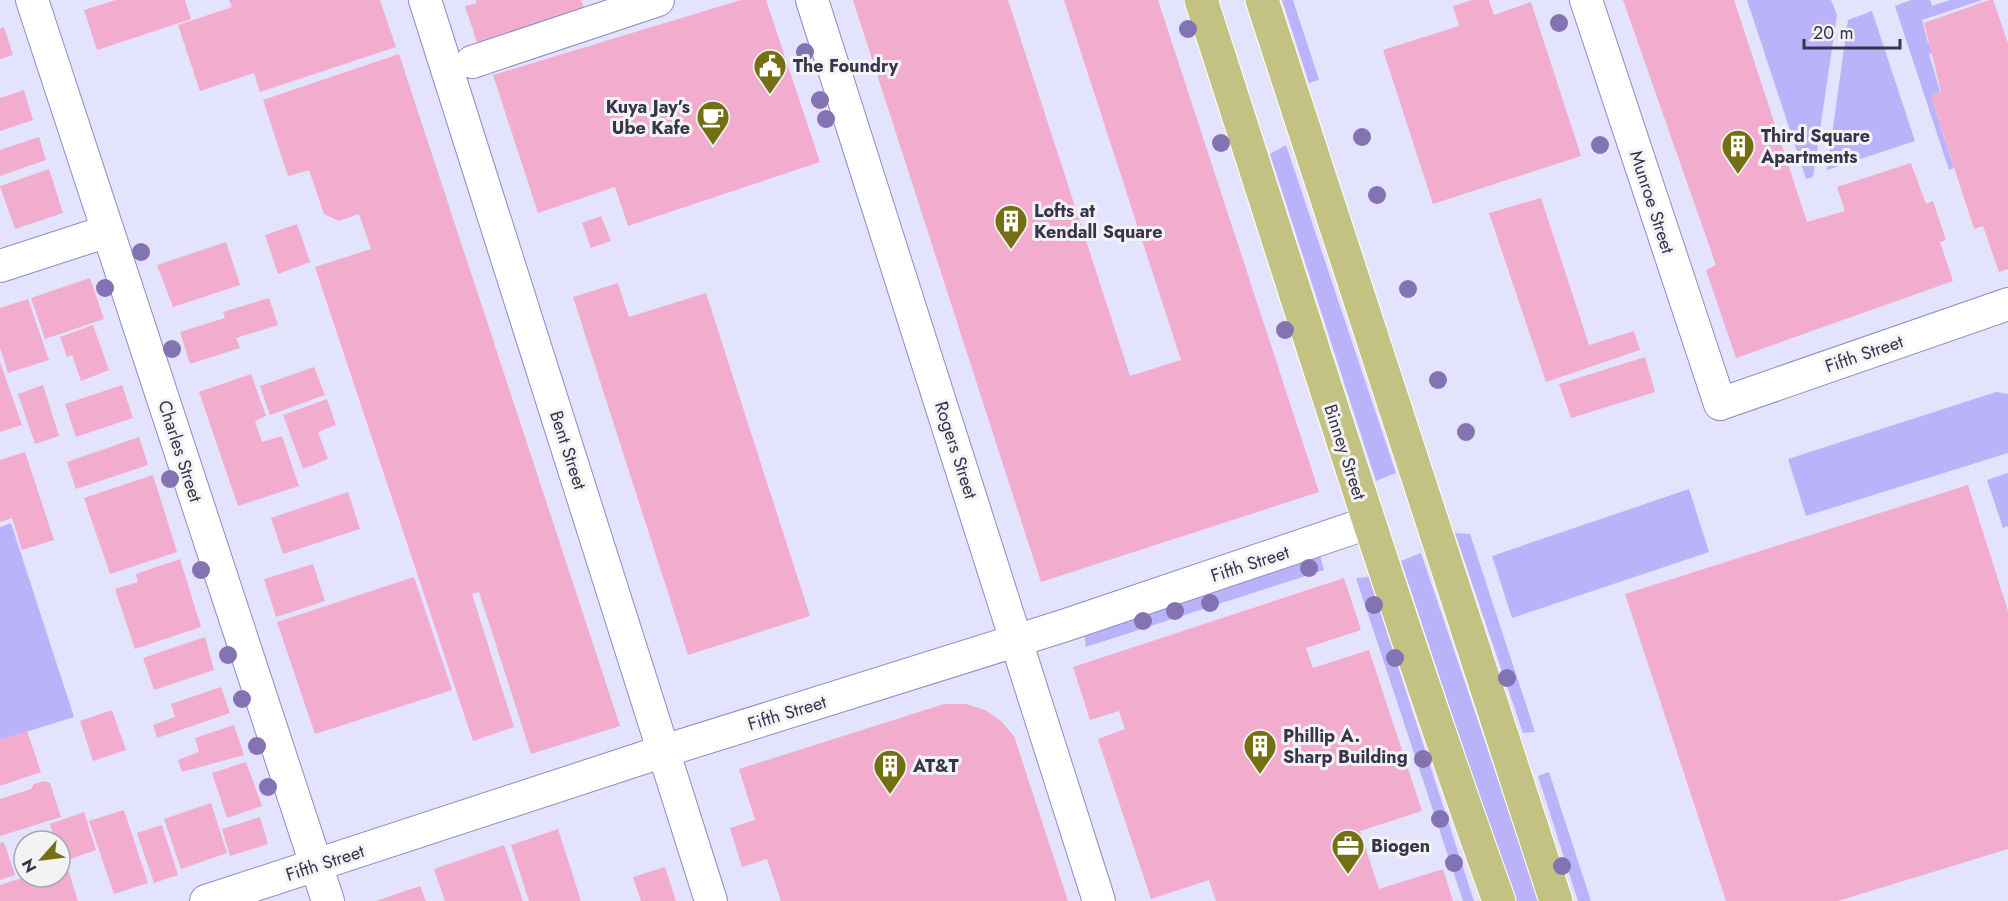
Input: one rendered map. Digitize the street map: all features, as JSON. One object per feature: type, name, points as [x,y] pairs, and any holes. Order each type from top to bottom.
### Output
[{"type":"main road","name":"Binney Street","points":[[1201,0],[1368,523],[1448,761],[1499,901]]},
{"type":"main road","points":[[1262,0],[1556,901]]},
{"type":"street","name":"Charles Street","points":[[32,0],[328,901]]},
{"type":"street","name":"Bent Street","points":[[425,0],[711,901]]},
{"type":"street","points":[[472,62],[658,0]]},
{"type":"street","name":"Rogers Street","points":[[812,0],[1099,901]]},
{"type":"street","name":"Munroe Street","points":[[1586,0],[1720,404]]},
{"type":"street","points":[[0,266],[108,231]]},
{"type":"street","name":"Fifth Street","points":[[1720,404],[2008,304]]},
{"type":"street","name":"Fifth Street","points":[[206,901],[1017,640],[1320,541],[1368,523]]},
{"type":"shaded area","points":[[1282,0],[1293,0],[1319,80],[1309,83]]},
{"type":"shaded area","points":[[1747,0],[1831,0],[1837,15],[1813,177],[1806,179]]},
{"type":"shaded area","points":[[1911,0],[1930,0],[1932,6],[1950,0],[1982,0],[1922,20],[1928,43],[1933,43],[1936,52],[1929,54],[1940,91],[1931,96],[1954,168],[1949,170],[1895,6]]},
{"type":"shaded area","points":[[1872,11],[1915,141],[1827,170],[1848,20]]},
{"type":"shaded area","points":[[1286,145],[1396,473],[1376,481],[1270,154]]},
{"type":"shaded area","points":[[1996,392],[2008,394],[2008,453],[1806,516],[1788,459]]},
{"type":"shaded area","points":[[2008,473],[2008,526],[2003,528],[1987,480]]},
{"type":"shaded area","points":[[1689,489],[1709,552],[1512,618],[1492,556]]},
{"type":"shaded area","points":[[11,523],[74,717],[0,740],[0,527]]},
{"type":"shaded area","points":[[1455,533],[1470,534],[1535,732],[1523,733]]},
{"type":"shaded area","points":[[1421,553],[1539,901],[1514,901],[1401,561]]},
{"type":"shaded area","points":[[1320,555],[1324,570],[1086,647],[1084,634]]},
{"type":"shaded area","points":[[1369,577],[1474,901],[1463,901],[1356,578]]},
{"type":"shaded area","points":[[1549,772],[1591,901],[1578,901],[1538,776]]},
{"type":"building","points":[[116,0],[185,0],[191,19],[97,50],[84,10]]},
{"type":"building","points":[[229,0],[380,0],[396,47],[260,92],[254,73],[200,91],[178,25],[232,7]]},
{"type":"building","points":[[476,0],[581,0],[585,11],[479,48],[465,6],[477,3]]},
{"type":"building","points":[[741,0],[766,0],[820,162],[628,226],[615,187],[538,213],[493,75]]},
{"type":"building","name":"Lofts at Kendall Square","points":[[853,0],[1008,0],[1130,376],[1181,360],[1064,0],[1158,0],[1319,492],[1041,582]]},
{"type":"building","points":[[1472,0],[1489,0],[1494,15],[1531,2],[1581,156],[1433,204],[1383,50],[1459,26],[1453,6]]},
{"type":"building","name":"Third Square Apartments","points":[[1623,0],[1734,0],[1807,222],[1845,211],[1837,187],[1911,163],[1926,204],[1933,201],[1946,240],[1940,242],[1953,281],[1736,358],[1706,270],[1716,265]]},
{"type":"building","points":[[1993,0],[2008,43],[2008,269],[1999,272],[1983,226],[1974,229],[1931,96],[1941,91],[1924,23]]},
{"type":"building","points":[[4,27],[13,55],[0,59],[0,29]]},
{"type":"building","points":[[399,54],[620,726],[531,754],[479,592],[472,594],[514,727],[473,741],[315,267],[371,249],[359,214],[339,221],[324,214],[309,170],[288,176],[263,100]]},
{"type":"building","points":[[24,90],[33,120],[0,131],[0,98]]},
{"type":"building","points":[[39,137],[46,160],[0,176],[0,150]]},
{"type":"building","points":[[49,169],[63,213],[15,229],[0,186]]},
{"type":"building","points":[[1541,198],[1589,345],[1634,331],[1640,350],[1546,382],[1489,213]]},
{"type":"building","points":[[601,216],[611,241],[591,248],[582,223]]},
{"type":"building","points":[[297,224],[310,262],[278,274],[265,235]]},
{"type":"building","points":[[226,242],[240,285],[173,307],[157,265]]},
{"type":"building","points":[[90,278],[104,319],[45,339],[31,298]]},
{"type":"building","points":[[618,283],[629,317],[706,293],[810,616],[688,655],[573,297]]},
{"type":"building","points":[[269,298],[278,325],[236,338],[240,348],[190,364],[180,332],[225,318],[223,312]]},
{"type":"building","points":[[28,299],[49,360],[8,373],[0,348],[0,308]]},
{"type":"building","points":[[93,325],[109,370],[81,381],[72,355],[67,357],[60,337]]},
{"type":"building","points":[[1645,357],[1655,392],[1571,418],[1559,384]]},
{"type":"building","points":[[0,362],[22,425],[0,432]]},
{"type":"building","points":[[314,367],[325,395],[270,415],[260,386]]},
{"type":"building","points":[[251,374],[266,416],[255,421],[262,442],[282,436],[299,486],[238,506],[199,392]]},
{"type":"building","points":[[43,385],[59,436],[35,444],[18,394]]},
{"type":"building","points":[[122,385],[133,418],[76,437],[65,404]]},
{"type":"building","points":[[327,399],[336,425],[318,432],[328,459],[303,469],[283,415]]},
{"type":"building","points":[[139,437],[148,465],[76,489],[67,462]]},
{"type":"building","points":[[25,452],[54,540],[22,550],[12,518],[0,522],[0,460]]},
{"type":"building","points":[[153,475],[177,552],[110,574],[84,498]]},
{"type":"building","points":[[1968,485],[2008,611],[2008,849],[1838,901],[1726,901],[1625,594]]},
{"type":"building","points":[[348,492],[360,529],[283,554],[271,518]]},
{"type":"building","points":[[180,559],[201,627],[135,649],[115,589],[138,582],[136,574]]},
{"type":"building","points":[[313,564],[325,601],[276,617],[264,579]]},
{"type":"building","points":[[414,577],[452,690],[315,734],[277,622]]},
{"type":"building","name":"Phillip A. Sharp Building","points":[[1344,578],[1361,630],[1306,648],[1313,668],[1369,650],[1422,811],[1360,831],[1379,889],[1443,869],[1453,901],[1216,901],[1209,880],[1151,899],[1098,739],[1125,729],[1119,711],[1090,720],[1073,667]]},
{"type":"building","points":[[205,637],[214,670],[154,690],[143,658]]},
{"type":"building","points":[[221,687],[230,713],[157,738],[153,725],[175,717],[171,704]]},
{"type":"building","name":"AT&T","points":[[944,704],[966,704],[985,710],[1001,721],[1014,736],[1068,901],[781,901],[767,859],[742,867],[730,828],[755,820],[739,769]]},
{"type":"building","points":[[112,710],[126,750],[93,761],[80,721]]},
{"type":"building","points":[[234,725],[244,755],[182,772],[178,760],[199,752],[195,738]]},
{"type":"building","points":[[27,731],[41,772],[0,786],[0,740]]},
{"type":"building","points":[[246,762],[262,806],[227,818],[212,773]]},
{"type":"building","points":[[45,781],[50,783],[61,817],[22,829],[12,829],[12,832],[0,836],[0,799],[31,789],[34,784]]},
{"type":"building","points":[[211,803],[227,853],[181,869],[164,819]]},
{"type":"building","points":[[124,810],[148,883],[114,894],[89,821]]},
{"type":"building","points":[[84,812],[96,850],[72,858],[72,829],[51,829],[50,824]]},
{"type":"building","points":[[260,817],[268,844],[230,856],[222,829]]},
{"type":"building","points":[[162,825],[178,875],[154,883],[137,833]]},
{"type":"building","points":[[558,829],[581,901],[529,901],[511,845]]},
{"type":"building","points":[[4,842],[12,866],[12,876],[0,880],[0,843]]},
{"type":"building","points":[[504,845],[523,901],[445,901],[434,869]]},
{"type":"building","points":[[665,867],[676,901],[641,901],[633,877]]},
{"type":"building","points":[[12,881],[12,889],[72,889],[72,882],[78,901],[0,901],[0,885]]},
{"type":"building","points":[[420,886],[426,901],[376,901]]},
{"type":"place","name":"The Foundry","points":[[770,95]]},
{"type":"place","name":"Kuya Jay’s Ube Kafe","points":[[713,146]]},
{"type":"place","name":"Third Square Apartments","points":[[1738,175]]},
{"type":"place","name":"Lofts at Kendall Square","points":[[1011,250]]},
{"type":"place","name":"Phillip A. Sharp Building","points":[[1260,775]]},
{"type":"place","name":"AT&T","points":[[890,795]]},
{"type":"place","name":"Biogen","points":[[1348,875]]}]
